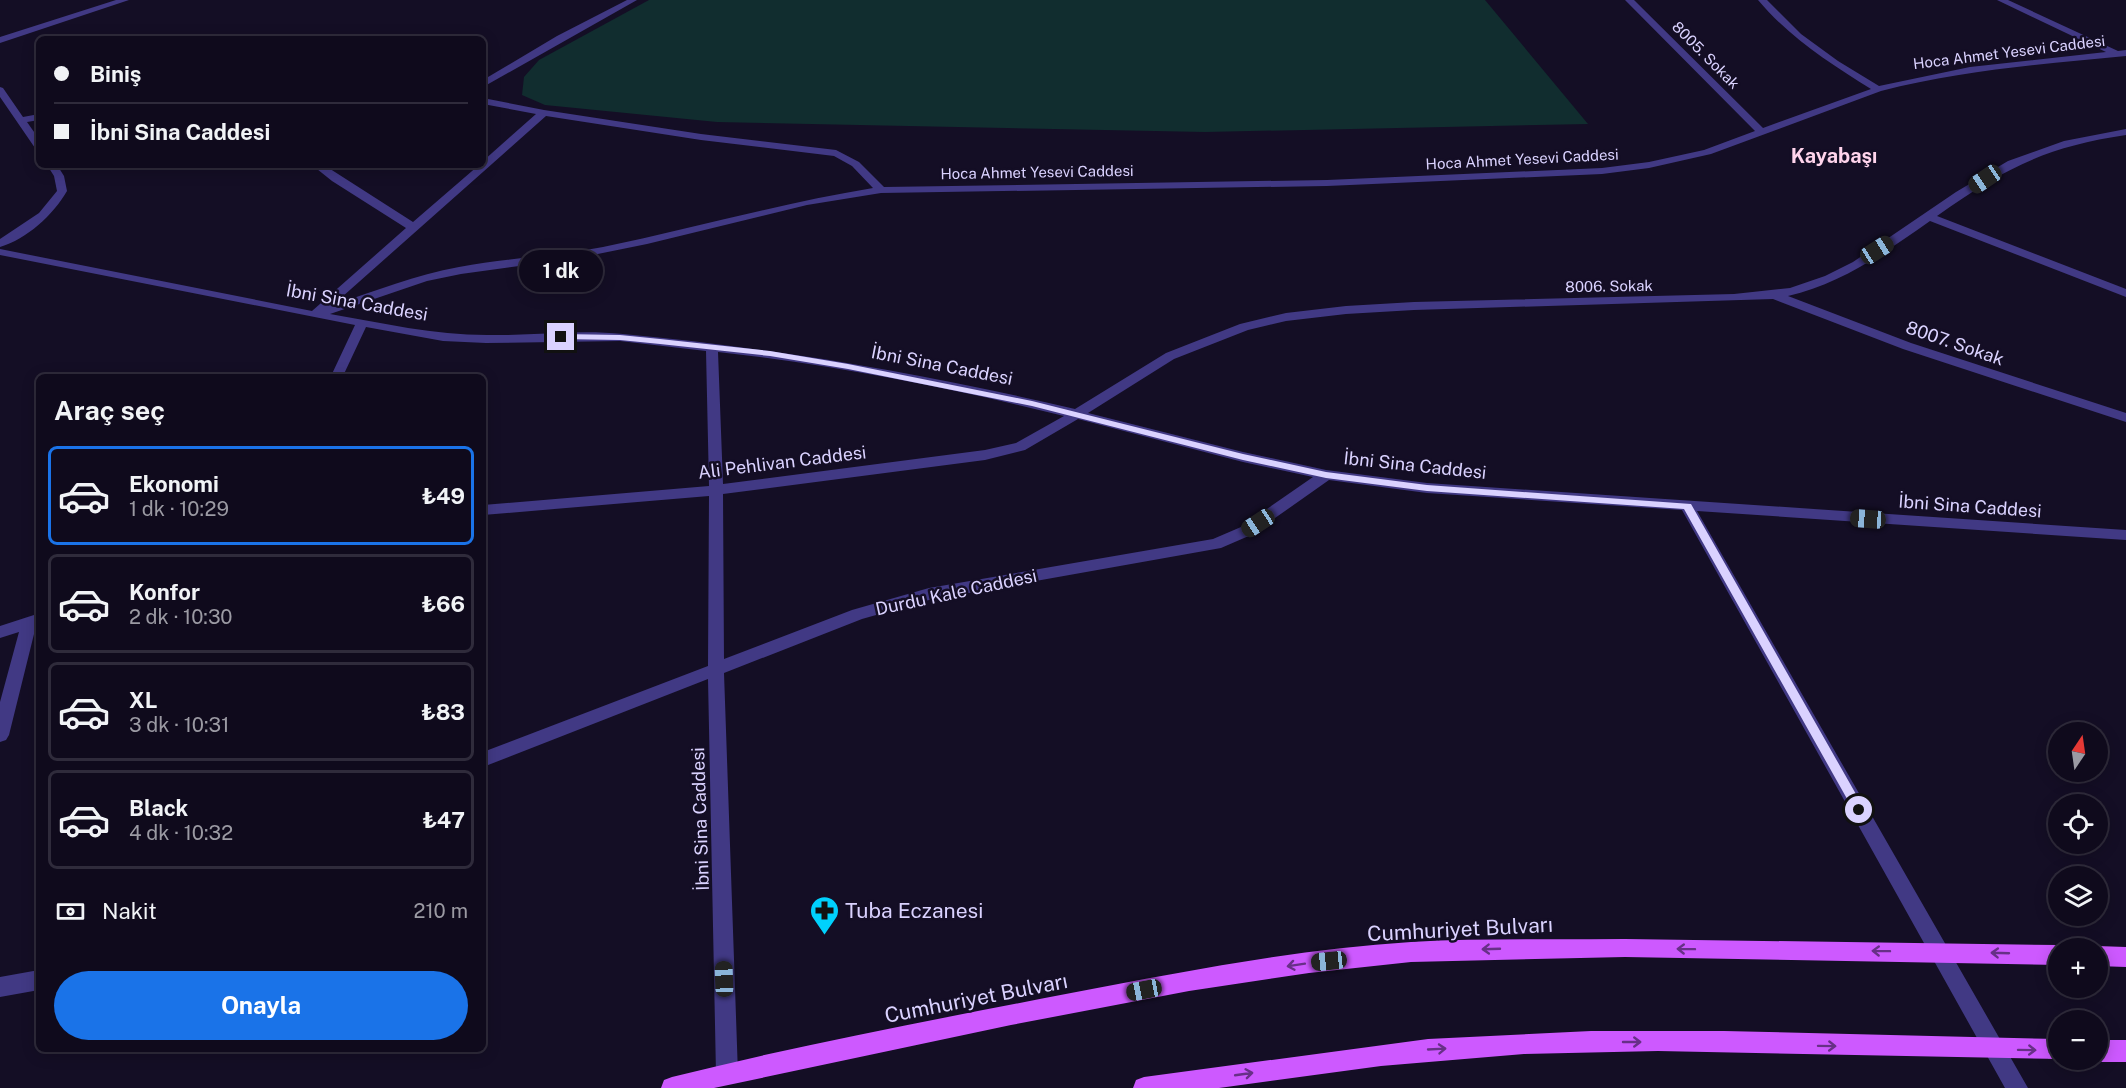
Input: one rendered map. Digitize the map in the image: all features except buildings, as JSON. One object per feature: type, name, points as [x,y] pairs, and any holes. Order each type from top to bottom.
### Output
[{"type":"main road","name":"Cumhuriyet Bulvarı","points":[[672,1088],[726,1074],[1011,1015],[1189,981],[1309,963],[1411,952],[1625,948],[1939,951],[2048,955]]},
{"type":"main road","points":[[2108,956],[2126,957]]},
{"type":"main road","points":[[1144,1088],[1422,1050],[1525,1043],[1671,1042],[2048,1050]]},
{"type":"main road","points":[[2108,1051],[2126,1051]]},
{"type":"street","points":[[0,40],[125,0]]},
{"type":"street","points":[[486,82],[560,38],[633,0]]},
{"type":"street","name":"8005. Sokak","points":[[1629,0],[1762,132]]},
{"type":"street","points":[[1762,0],[1798,36],[1834,63],[1878,89]]},
{"type":"street","points":[[2001,0],[2123,55]]},
{"type":"street","name":"Hoca Ahmet Yesevi Caddesi","points":[[314,315],[424,278],[461,270],[578,255],[647,241],[807,202],[881,190],[1316,183],[1602,171],[1679,160],[1707,152],[1878,89],[1947,73],[2123,55]]},
{"type":"street","points":[[0,90],[36,142]]},
{"type":"street","points":[[486,102],[544,113],[836,153],[850,158],[881,190]]},
{"type":"street","points":[[486,164],[544,113]]},
{"type":"street","points":[[21,120],[36,118]]},
{"type":"street","name":"8006. Sokak","points":[[1076,414],[1170,356],[1244,327],[1286,317],[1414,306],[1774,295],[1802,289],[1834,276],[2013,163],[2072,142],[2126,132]]},
{"type":"street","points":[[0,244],[38,221],[53,207],[62,191],[59,176],[54,168]]},
{"type":"street","points":[[321,168],[414,228]]},
{"type":"street","points":[[314,315],[482,168]]},
{"type":"street","points":[[1930,217],[2126,293]]},
{"type":"street","name":"İbni Sina Caddesi","points":[[0,252],[314,315],[443,337],[486,339],[620,337],[712,347],[848,367],[987,393],[1243,457],[1326,475],[1427,488],[2126,535]]},
{"type":"street","name":"8007. Sokak","points":[[1774,295],[1907,346],[2126,418]]},
{"type":"street","points":[[338,374],[362,323]]},
{"type":"street","name":"İbni Sina Caddesi","points":[[712,347],[716,490],[716,669],[726,1074]]},
{"type":"street","name":"Ali Pehlivan Caddesi","points":[[486,510],[716,490],[985,455],[1020,447],[1076,414]]},
{"type":"street","name":"Durdu Kale Caddesi","points":[[486,759],[858,614],[930,594],[1216,544],[1246,531],[1326,475]]},
{"type":"street","points":[[1687,506],[2017,1088]]},
{"type":"street","points":[[0,632],[34,621]]},
{"type":"street","points":[[0,735],[34,621]]},
{"type":"street","points":[[0,987],[36,981]]},
{"type":"green space","points":[[649,0],[1485,0],[1588,124],[1205,132],[717,122],[545,105],[522,95],[524,77],[539,60]]},
{"type":"place","name":"Tuba Eczanesi","points":[[824,936]]},
{"type":"district","name":"Kayabaşı","points":[[1834,156]]},
{"type":"route","points":[[561,337],[620,337],[660,341],[770,354],[848,367],[987,393],[1243,457],[1326,475],[1427,488],[1687,506],[1859,810]]}]
